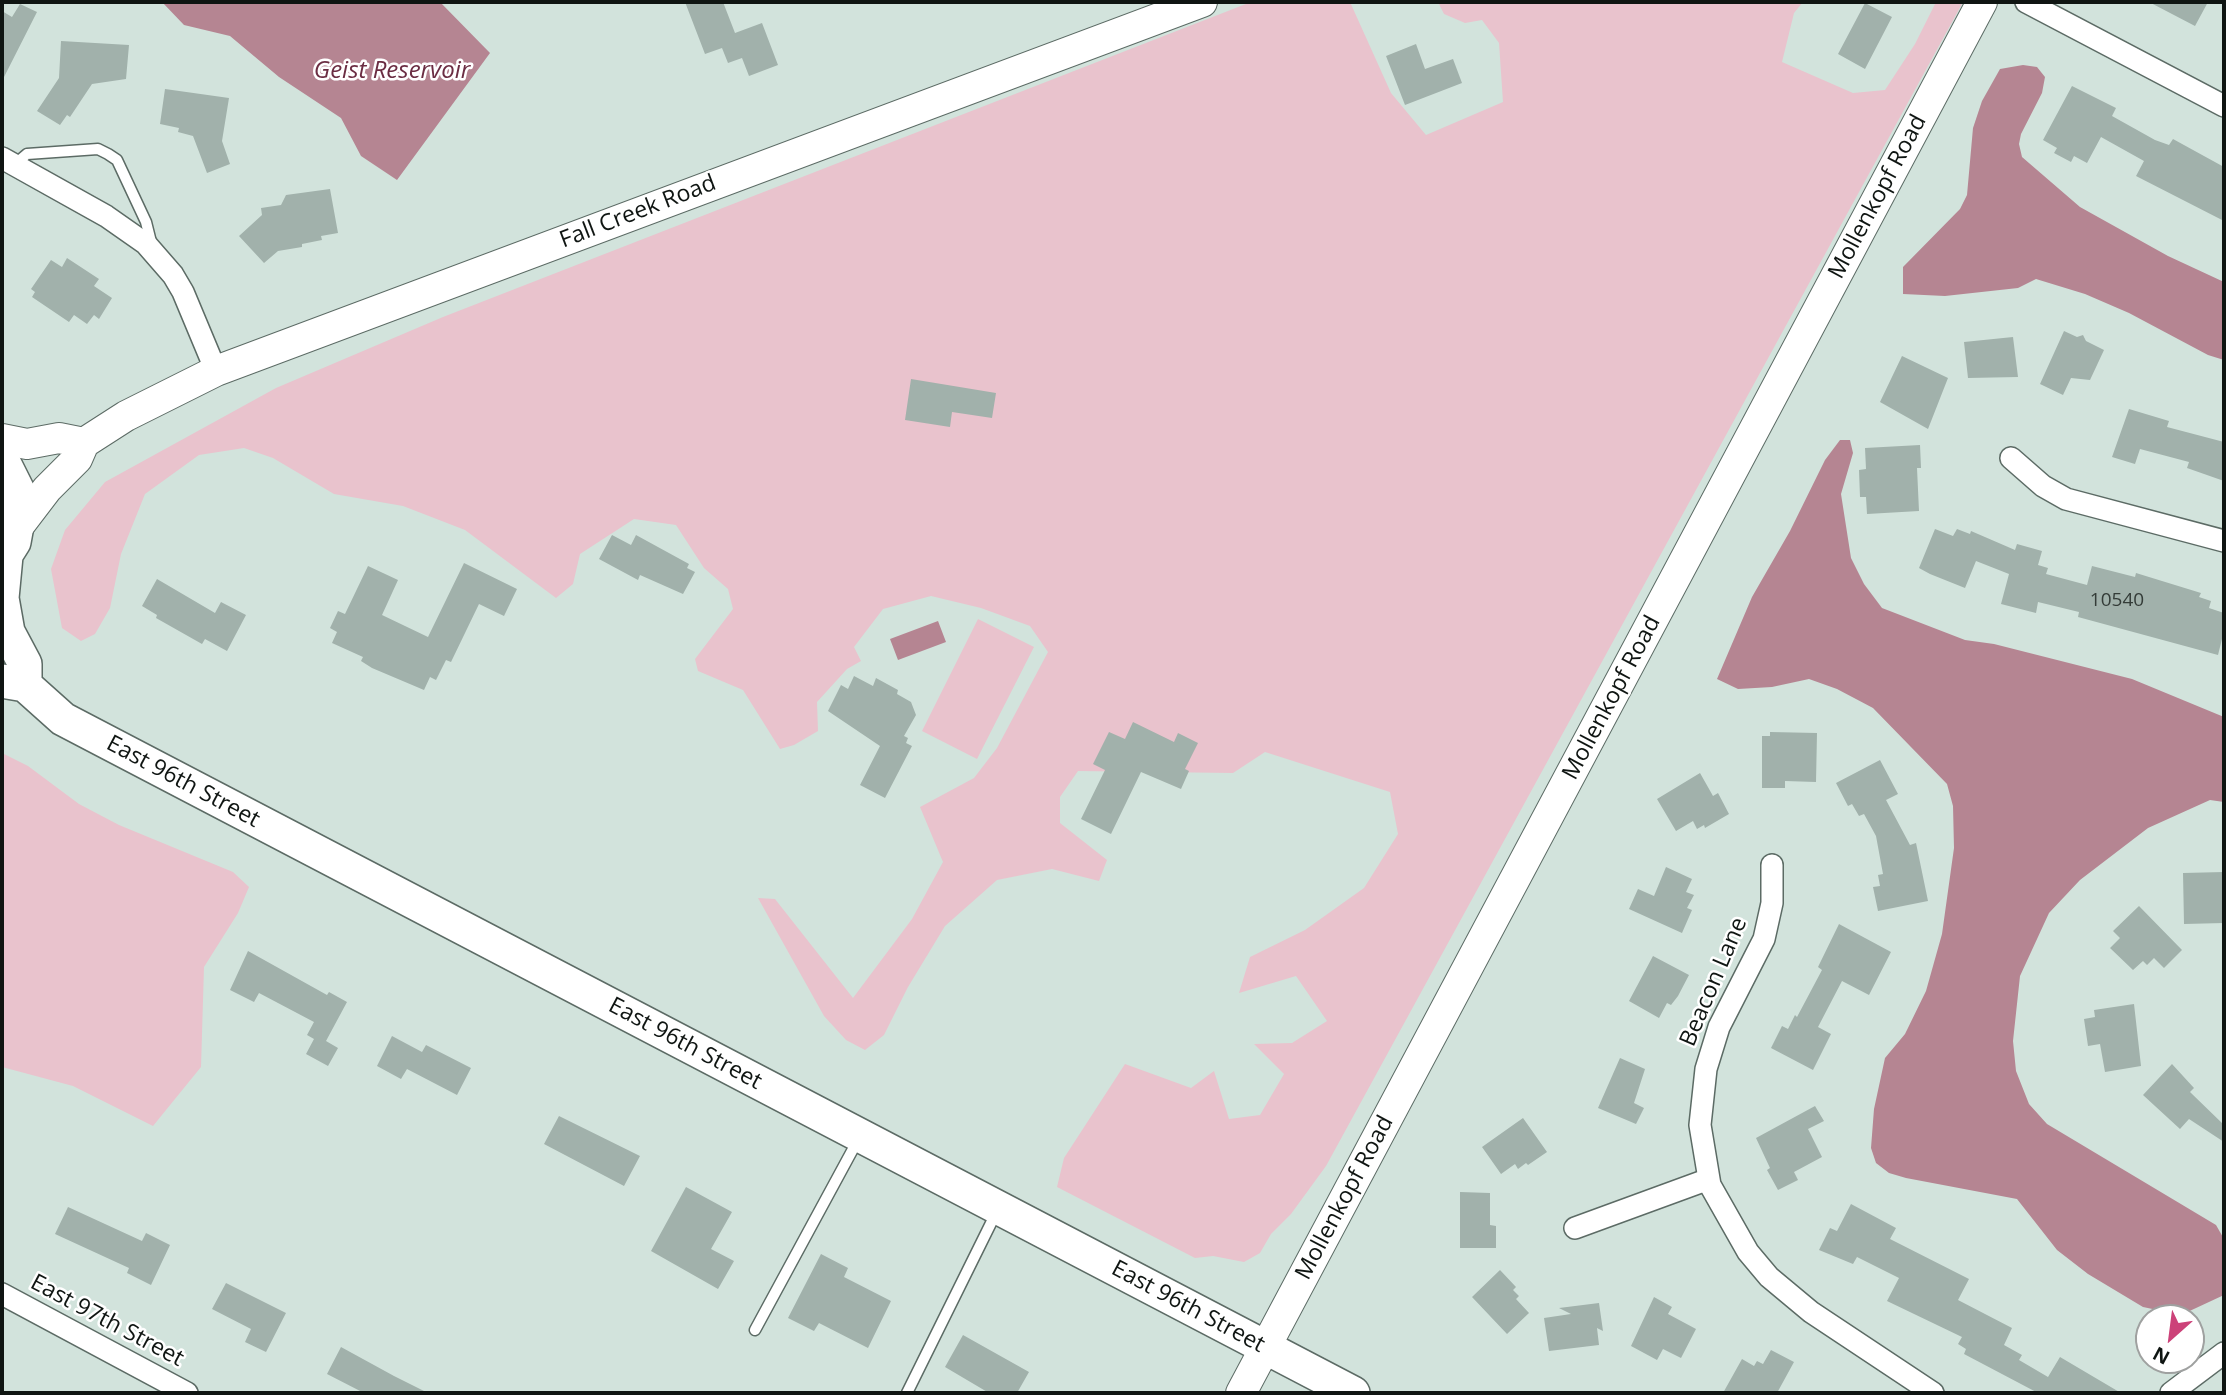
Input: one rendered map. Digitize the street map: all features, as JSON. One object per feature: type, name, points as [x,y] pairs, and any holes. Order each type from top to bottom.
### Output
[{"type":"main road","name":"East 96th Street","points":[[2,459],[18,491],[2,598],[8,632],[24,664],[13,683],[63,719],[1353,1393]]},
{"type":"street","name":"Fall Creek Road","points":[[9,548],[47,489],[77,459],[84,443],[126,416],[216,370],[1202,2]]},
{"type":"street","name":"Mollenkopf Road","points":[[1241,1393],[1982,2]]},
{"type":"street","points":[[2026,2],[2224,106]]},
{"type":"street","points":[[8,162],[106,216],[153,252],[183,292],[216,370]]},
{"type":"street","points":[[2,439],[27,444],[59,438],[84,443]]},
{"type":"street","points":[[2011,458],[2043,486],[2066,499],[2224,541]]},
{"type":"street","name":"Beacon Lane","points":[[1772,865],[1772,903],[1764,939],[1720,1027],[1706,1069],[1700,1125],[1709,1179],[1724,1215],[1748,1252],[1769,1277],[1811,1312],[1933,1393]]},
{"type":"street","points":[[1575,1228],[1709,1179]]},
{"type":"street","name":"East 97th Street","points":[[2,1294],[187,1393]]},
{"type":"street","points":[[2171,1393],[2224,1353]]},
{"type":"lane","points":[[8,162],[27,153],[98,149],[108,154],[117,160],[146,222],[153,252]]},
{"type":"lane","points":[[755,1330],[860,1136]]},
{"type":"lane","points":[[907,1393],[999,1208]]},
{"type":"shaded area","points":[[1251,2],[1350,2],[1391,93],[1426,135],[1503,102],[1499,43],[1482,20],[1465,23],[1444,14],[1438,2],[1803,2],[1794,13],[1782,62],[1853,93],[1885,90],[1915,44],[1936,2],[1963,2],[1326,1166],[1291,1214],[1271,1234],[1260,1253],[1244,1262],[1213,1256],[1195,1258],[1057,1187],[1064,1158],[1125,1064],[1191,1088],[1214,1071],[1229,1119],[1260,1115],[1284,1074],[1254,1044],[1292,1043],[1327,1021],[1296,976],[1239,993],[1250,957],[1305,930],[1364,888],[1398,834],[1390,792],[1265,752],[1233,773],[1078,771],[1060,797],[1060,823],[1107,860],[1099,881],[1052,869],[997,880],[945,926],[908,987],[884,1035],[865,1050],[846,1040],[824,1016],[758,898],[775,899],[853,998],[912,919],[943,862],[920,807],[974,778],[997,748],[1048,652],[1030,626],[981,608],[931,596],[883,609],[854,647],[861,661],[847,669],[817,702],[818,731],[794,745],[780,749],[743,690],[698,671],[695,659],[733,609],[728,589],[704,568],[676,525],[634,519],[580,554],[573,584],[556,598],[465,530],[403,506],[334,494],[273,458],[244,448],[199,455],[145,494],[121,554],[110,608],[95,634],[81,641],[62,628],[51,569],[65,530],[105,482],[276,388],[443,317]]},
{"type":"shaded area","points":[[978,619],[1034,647],[977,759],[922,731]]},
{"type":"shaded area","points":[[2,753],[28,766],[79,804],[119,825],[233,872],[249,887],[238,913],[204,967],[201,1067],[153,1126],[73,1086],[2,1067]]},
{"type":"water","name":"Geist Reservoir","points":[[162,2],[440,2],[490,53],[397,180],[361,156],[341,118],[279,77],[230,36],[184,25]]},
{"type":"water","points":[[2023,65],[2037,67],[2045,77],[2042,93],[2021,134],[2019,144],[2022,157],[2080,207],[2168,256],[2224,282],[2224,360],[2208,355],[2129,313],[2085,294],[2036,279],[2018,288],[1945,296],[1903,294],[1903,267],[1960,209],[1967,195],[1973,128],[1982,101],[2000,69]]},
{"type":"water","points":[[1840,440],[1850,440],[1853,453],[1841,494],[1851,558],[1864,584],[1882,608],[1965,640],[1994,644],[2132,679],[2224,717],[2224,802],[2210,800],[2148,828],[2080,880],[2049,913],[2020,976],[2013,1041],[2016,1071],[2029,1104],[2047,1124],[2216,1225],[2224,1239],[2224,1295],[2205,1304],[2138,1304],[2088,1274],[2057,1250],[2017,1199],[1906,1178],[1889,1173],[1876,1163],[1871,1148],[1874,1109],[1885,1058],[1905,1034],[1926,991],[1942,934],[1954,848],[1953,806],[1947,784],[1873,708],[1837,689],[1809,679],[1772,687],[1738,689],[1717,679],[1752,597],[1790,531],[1825,460]]},
{"type":"water","points":[[938,621],[946,642],[898,660],[890,639]]},
{"type":"building","points":[[685,2],[723,2],[735,33],[762,23],[778,65],[749,76],[742,58],[728,63],[722,48],[705,54]]},
{"type":"building","points":[[2149,2],[2208,2],[2195,26]]},
{"type":"building","points":[[1865,3],[1892,17],[1865,69],[1838,54]]},
{"type":"building","points":[[20,4],[37,12],[2,81],[2,11],[12,17]]},
{"type":"building","points":[[61,41],[129,45],[126,79],[92,84],[70,117],[67,115],[60,125],[37,111],[59,78]]},
{"type":"building","points":[[1416,44],[1425,69],[1453,59],[1462,83],[1405,105],[1386,56]]},
{"type":"building","points":[[2072,86],[2116,108],[2112,116],[2155,140],[2169,145],[2173,139],[2224,167],[2224,221],[2136,176],[2144,161],[2101,137],[2087,163],[2074,156],[2071,162],[2054,153],[2057,148],[2043,140]]},
{"type":"building","points":[[165,89],[229,98],[222,141],[230,164],[207,173],[193,136],[178,132],[179,128],[160,124]]},
{"type":"building","points":[[330,189],[338,233],[321,236],[322,240],[302,244],[302,247],[278,251],[264,263],[239,236],[262,215],[261,208],[281,205],[286,195]]},
{"type":"building","points":[[67,258],[99,279],[94,286],[112,298],[99,319],[94,315],[87,324],[74,315],[69,322],[32,297],[35,292],[31,289],[51,260],[62,267]]},
{"type":"building","points":[[2064,331],[2077,337],[2083,335],[2086,341],[2104,350],[2090,380],[2071,378],[2063,395],[2040,384]]},
{"type":"building","points":[[2013,337],[2018,377],[1968,378],[1964,342]]},
{"type":"building","points":[[1902,356],[1948,378],[1928,429],[1880,402]]},
{"type":"building","points":[[911,379],[996,393],[992,418],[952,412],[950,427],[905,420]]},
{"type":"building","points":[[2129,409],[2169,421],[2167,427],[2224,442],[2224,481],[2187,468],[2189,462],[2140,449],[2135,464],[2112,457]]},
{"type":"building","points":[[1920,445],[1921,468],[1917,468],[1919,511],[1867,514],[1866,497],[1860,497],[1859,470],[1866,469],[1865,448]]},
{"type":"building","points":[[1935,529],[1953,536],[1957,529],[1970,534],[1971,531],[2015,550],[2017,544],[2042,551],[2038,565],[2048,568],[2046,574],[2087,585],[2092,566],[2135,577],[2136,573],[2201,593],[2199,597],[2211,601],[2209,608],[2224,613],[2224,631],[2218,655],[2078,617],[2079,612],[2038,602],[2036,613],[2001,604],[2009,574],[1976,561],[1965,588],[1930,574],[1919,568]]},
{"type":"building","points":[[612,535],[631,545],[636,535],[689,564],[687,568],[695,572],[683,594],[640,575],[638,580],[599,559]]},
{"type":"building","points":[[464,563],[517,589],[504,616],[479,604],[451,662],[446,660],[436,680],[430,677],[424,690],[372,668],[361,661],[363,657],[332,643],[337,632],[330,628],[338,611],[345,614],[368,566],[398,580],[382,615],[428,637]]},
{"type":"building","points":[[157,579],[215,613],[221,602],[246,615],[227,651],[205,639],[202,644],[156,618],[157,615],[142,606]]},
{"type":"building","points":[[854,676],[873,686],[876,678],[898,690],[897,694],[911,702],[916,715],[904,736],[908,738],[906,743],[912,746],[885,798],[860,785],[880,746],[828,711],[841,685],[848,689]]},
{"type":"building","points":[[1133,722],[1174,742],[1178,733],[1198,743],[1185,769],[1189,771],[1181,789],[1141,772],[1111,834],[1081,819],[1105,770],[1093,764],[1109,732],[1125,739]]},
{"type":"building","points":[[1770,732],[1817,733],[1816,782],[1785,781],[1785,788],[1762,788],[1762,736],[1770,736]]},
{"type":"building","points":[[1880,760],[1898,794],[1886,800],[1910,845],[1916,843],[1928,901],[1878,911],[1873,887],[1880,886],[1878,875],[1883,874],[1876,836],[1864,814],[1859,816],[1852,804],[1848,806],[1836,783]]},
{"type":"building","points":[[1700,773],[1713,796],[1718,793],[1729,814],[1705,828],[1704,825],[1697,829],[1693,821],[1676,831],[1657,799]]},
{"type":"building","points":[[1666,867],[1692,879],[1686,892],[1694,895],[1687,908],[1692,910],[1682,933],[1629,909],[1638,889],[1654,896]]},
{"type":"building","points":[[2224,872],[2224,923],[2184,924],[2183,873]]},
{"type":"building","points":[[2139,906],[2182,950],[2164,968],[2154,958],[2147,965],[2143,961],[2133,970],[2110,948],[2120,938],[2113,931]]},
{"type":"building","points":[[1839,924],[1891,952],[1869,995],[1842,981],[1818,1027],[1831,1034],[1813,1070],[1771,1048],[1782,1026],[1788,1029],[1795,1015],[1797,1017],[1822,970],[1818,967]]},
{"type":"building","points":[[248,951],[327,995],[329,992],[347,1002],[326,1041],[338,1048],[328,1066],[306,1054],[314,1039],[307,1035],[314,1022],[259,993],[254,1002],[230,990]]},
{"type":"building","points":[[1653,956],[1689,975],[1678,996],[1671,1005],[1667,1003],[1659,1018],[1629,1001]]},
{"type":"building","points":[[2134,1004],[2141,1066],[2105,1072],[2100,1044],[2088,1046],[2084,1019],[2095,1017],[2094,1010]]},
{"type":"building","points":[[392,1036],[422,1052],[426,1045],[471,1068],[457,1095],[407,1069],[401,1079],[377,1066]]},
{"type":"building","points":[[1620,1058],[1645,1069],[1634,1103],[1644,1108],[1636,1124],[1598,1108]]},
{"type":"building","points":[[2172,1064],[2194,1088],[2190,1092],[2224,1125],[2224,1142],[2189,1119],[2180,1129],[2143,1095]]},
{"type":"building","points":[[1815,1106],[1824,1121],[1808,1129],[1822,1157],[1794,1172],[1798,1180],[1778,1190],[1767,1170],[1770,1168],[1756,1138]]},
{"type":"building","points":[[559,1116],[640,1156],[624,1186],[544,1144]]},
{"type":"building","points":[[1523,1118],[1547,1152],[1528,1165],[1526,1163],[1518,1169],[1515,1164],[1501,1174],[1482,1147]]},
{"type":"building","points":[[686,1187],[732,1212],[711,1249],[734,1261],[718,1289],[651,1251]]},
{"type":"building","points":[[1460,1192],[1490,1193],[1490,1225],[1496,1226],[1496,1248],[1460,1248]]},
{"type":"building","points":[[1851,1204],[1896,1228],[1890,1239],[1969,1279],[1958,1300],[2012,1328],[2004,1345],[2022,1355],[2019,1360],[2048,1377],[2060,1357],[2121,1393],[2038,1393],[1964,1354],[1966,1349],[1958,1344],[1962,1337],[1887,1301],[1899,1278],[1857,1257],[1853,1264],[1819,1250],[1830,1228],[1837,1231]]},
{"type":"building","points":[[68,1207],[142,1241],[146,1233],[170,1245],[151,1285],[127,1273],[129,1268],[55,1234]]},
{"type":"building","points":[[821,1254],[848,1268],[844,1277],[891,1301],[868,1348],[819,1323],[814,1331],[788,1318]]},
{"type":"building","points":[[1500,1270],[1516,1287],[1513,1290],[1519,1296],[1516,1299],[1529,1313],[1507,1334],[1472,1297]]},
{"type":"building","points":[[226,1283],[286,1313],[266,1352],[245,1342],[251,1329],[212,1309]]},
{"type":"building","points":[[1654,1297],[1672,1307],[1668,1314],[1696,1329],[1681,1358],[1663,1349],[1657,1360],[1631,1346]]},
{"type":"building","points":[[1599,1303],[1603,1331],[1597,1328],[1599,1345],[1549,1351],[1544,1318],[1571,1314],[1559,1308]]},
{"type":"building","points":[[963,1335],[1029,1372],[1017,1393],[989,1393],[945,1367]]},
{"type":"building","points":[[341,1347],[428,1393],[364,1393],[327,1374]]},
{"type":"building","points":[[1771,1350],[1794,1362],[1777,1393],[1723,1393],[1742,1359],[1754,1366],[1757,1361],[1763,1364]]}]
